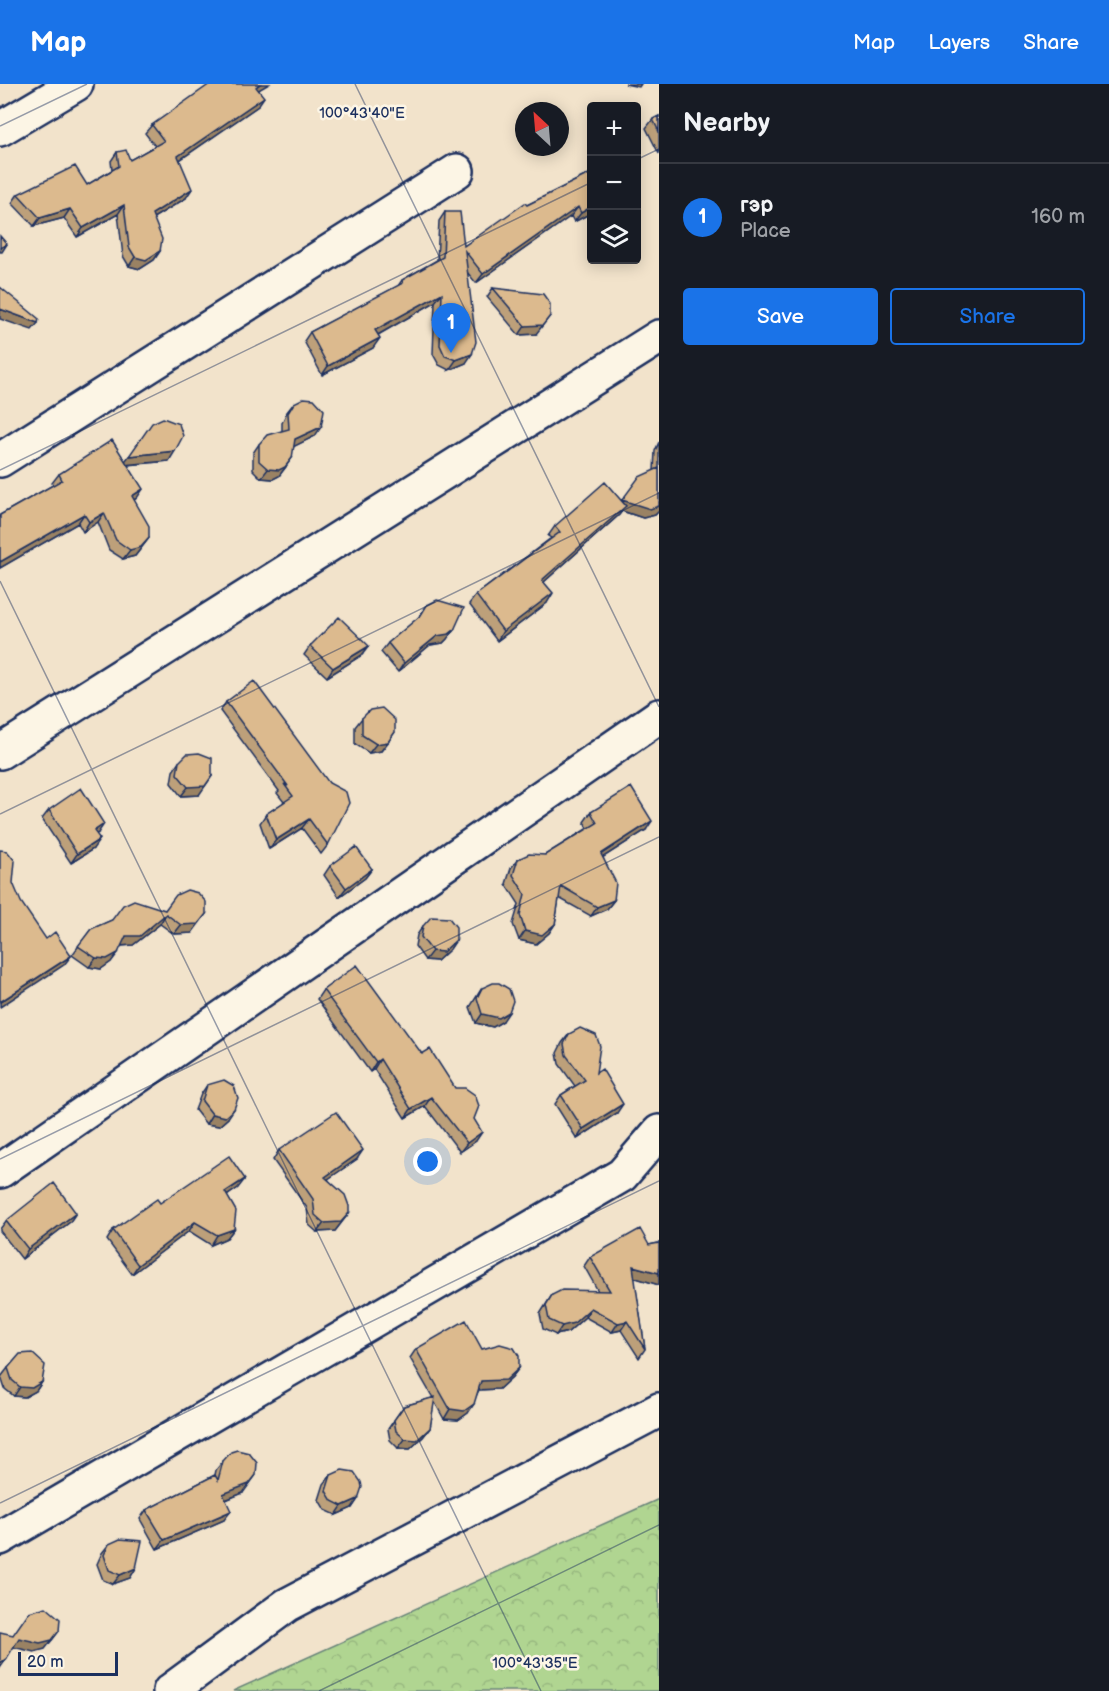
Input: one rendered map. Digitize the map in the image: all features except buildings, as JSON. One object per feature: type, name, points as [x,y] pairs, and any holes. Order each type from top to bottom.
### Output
[{"type":"street","points":[[0,129],[76,84]]},
{"type":"street","points":[[0,460],[457,171]]},
{"type":"street","points":[[0,752],[659,338]]},
{"type":"street","points":[[0,1171],[659,716]]},
{"type":"street","points":[[0,1538],[622,1175],[659,1132]]},
{"type":"street","points":[[170,1691],[287,1605],[659,1410]]},
{"type":"green space","points":[[659,1499],[659,1691],[233,1691]]},
{"type":"place","name":"гэр","points":[[451,353]]}]
